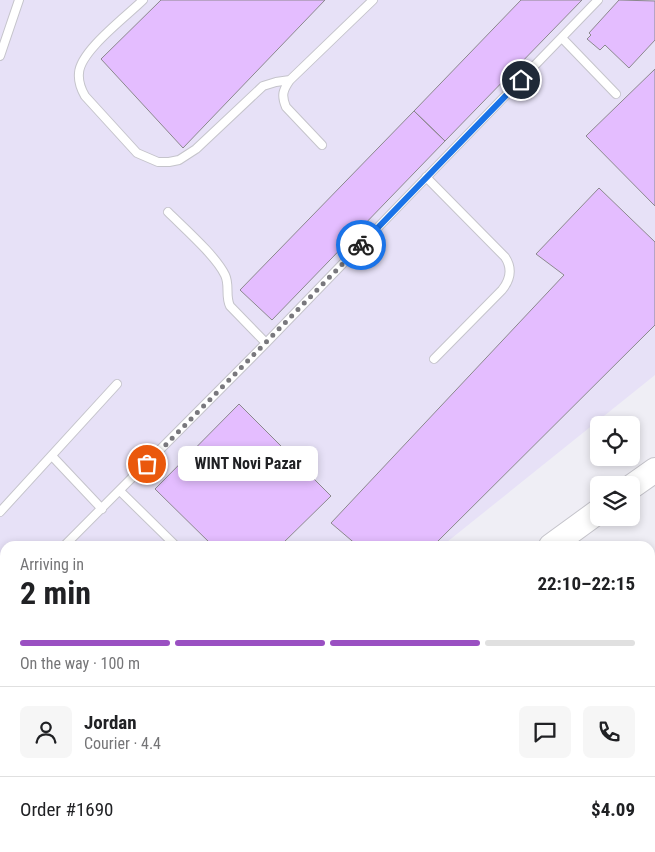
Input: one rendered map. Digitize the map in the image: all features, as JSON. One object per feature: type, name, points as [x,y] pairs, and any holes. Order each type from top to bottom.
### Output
[{"type":"main road","points":[[640,481],[655,470]]},
{"type":"main road","points":[[558,541],[590,518]]},
{"type":"lane","points":[[0,56],[2,40],[19,0]]},
{"type":"lane","points":[[143,0],[85,56],[78,73],[80,88],[85,96],[138,153],[143,156],[158,162],[179,160],[187,157],[263,86],[290,80]]},
{"type":"lane","points":[[322,145],[286,107],[283,99],[283,90],[290,80],[373,0]]},
{"type":"lane","points":[[69,541],[266,343],[598,0]]},
{"type":"lane","points":[[562,38],[616,94]]},
{"type":"lane","points":[[426,178],[506,258],[510,270],[509,278],[502,290],[434,359]]},
{"type":"lane","points":[[168,212],[220,268],[228,281],[227,300],[230,306],[266,343]]},
{"type":"lane","points":[[0,512],[117,384]]},
{"type":"lane","points":[[52,456],[102,509]]},
{"type":"lane","points":[[120,491],[171,541]]},
{"type":"shaded area","points":[[0,0],[655,0],[655,375],[604,416],[590,416],[590,427],[448,541],[0,541]]},
{"type":"building","points":[[161,0],[325,0],[183,148],[101,59]]},
{"type":"building","points":[[521,0],[582,0],[445,141],[414,111]]},
{"type":"building","points":[[619,0],[655,1],[655,40],[629,68],[605,45],[600,50],[587,39],[591,35],[589,33]]},
{"type":"building","points":[[655,69],[655,206],[586,136]]},
{"type":"building","points":[[414,111],[445,141],[272,320],[240,290]]},
{"type":"building","points":[[599,188],[655,242],[655,325],[438,541],[352,541],[331,523],[564,275],[536,254]]},
{"type":"building","points":[[239,404],[331,496],[285,541],[208,541],[155,489]]},
{"type":"way so far","points":[[147,464],[361,245]]},
{"type":"place","name":"WINT Novi Pazar","points":[[147,464]]},
{"type":"route","points":[[361,245],[521,80]]}]
